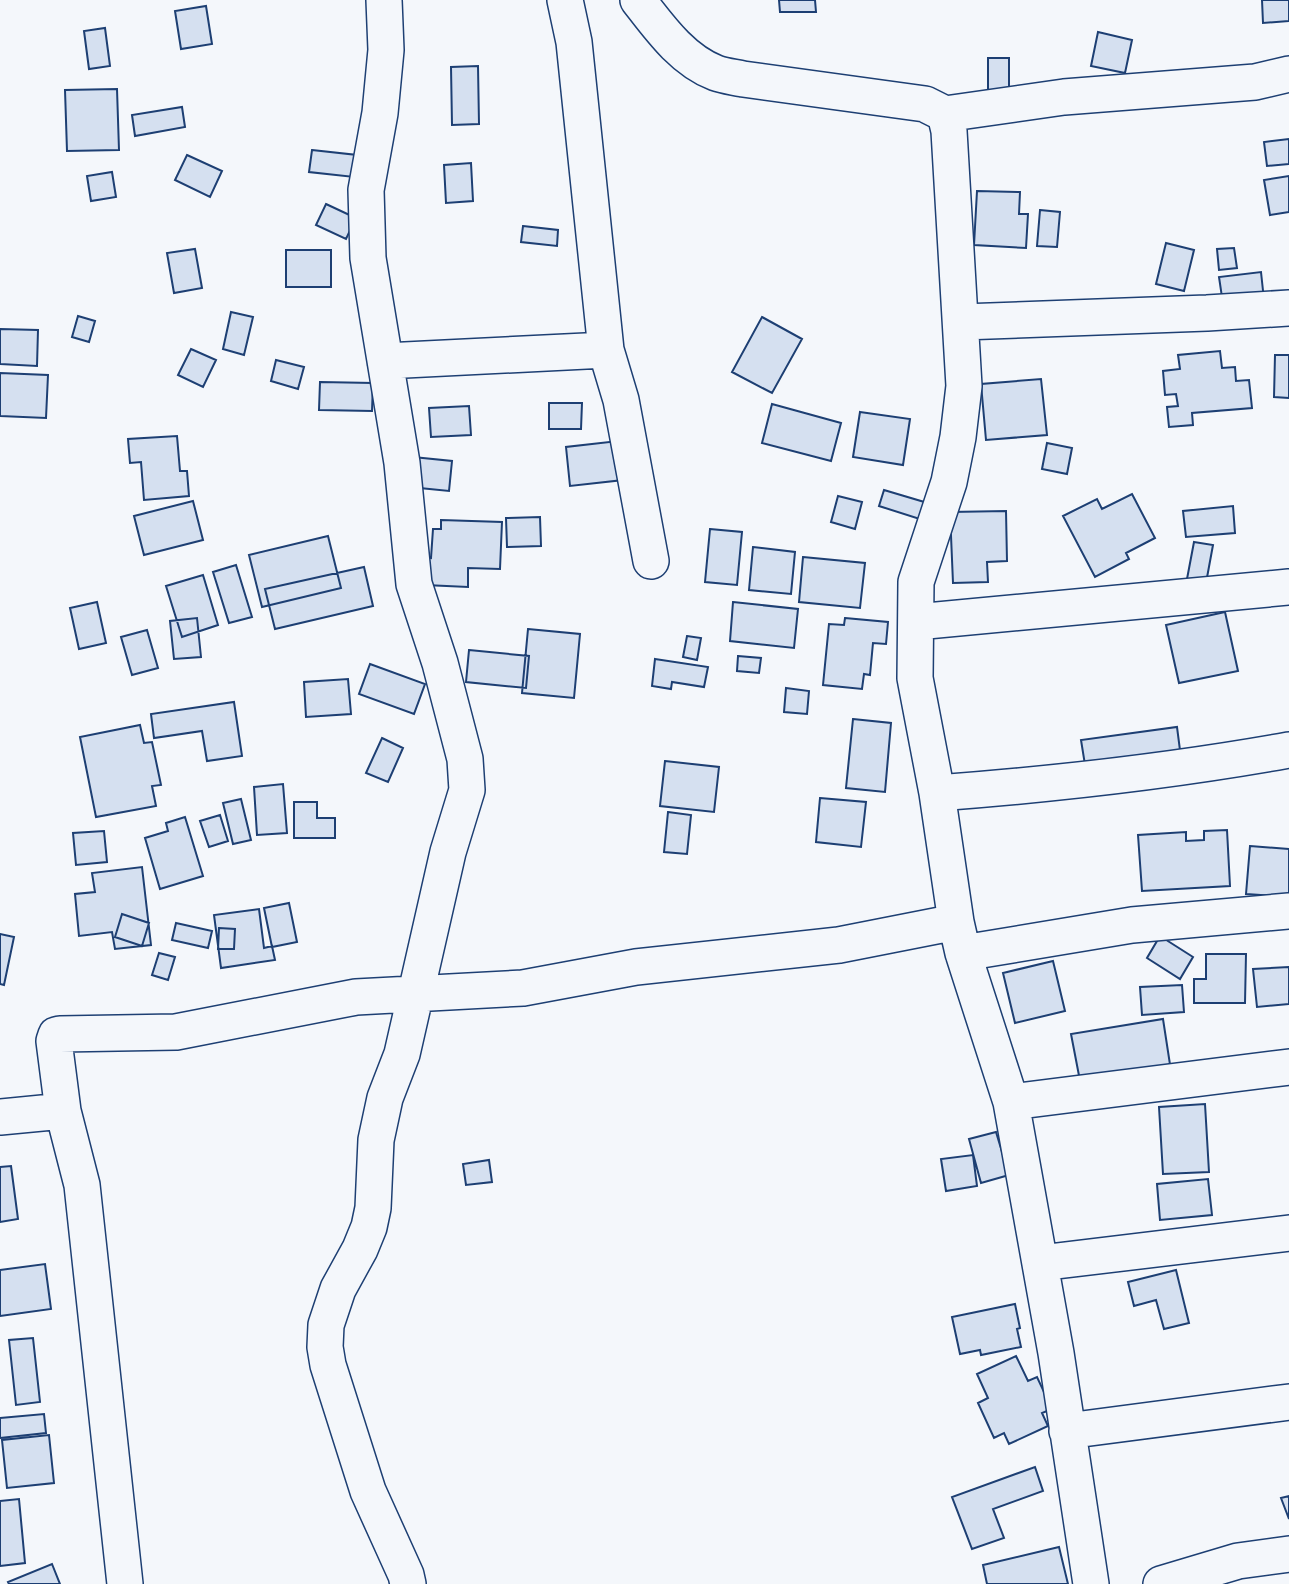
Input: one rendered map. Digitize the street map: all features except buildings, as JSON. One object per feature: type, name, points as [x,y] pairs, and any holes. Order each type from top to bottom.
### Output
[{"type":"street","points":[[384,0],[386,50],[380,113],[366,190],[368,258],[402,463],[414,584],[440,663],[465,759],[467,790],[448,852],[402,1054],[384,1098],[376,1140],[373,1208],[369,1227],[338,1289],[326,1325],[325,1347],[328,1366],[368,1491],[408,1584]]},
{"type":"street","points":[[565,0],[574,42],[606,350],[621,400],[651,561]]},
{"type":"street","points":[[638,0],[665,35],[688,57],[714,72],[743,79],[925,104],[945,114],[949,131],[964,386],[949,482],[916,582],[915,678],[937,793],[959,938],[1011,1102],[1040,1263],[1091,1584]]},
{"type":"street","points":[[945,114],[1064,97],[1255,82],[1289,74]]},
{"type":"street","points":[[962,322],[1207,313],[1289,307]]},
{"type":"street","points":[[385,361],[606,350]]},
{"type":"street","points":[[916,622],[1289,587]]},
{"type":"street","points":[[937,793],[1138,774],[1289,750]]},
{"type":"street","points":[[125,1584],[82,1185],[63,1111],[54,1041],[56,1035],[176,1032],[356,997],[523,988],[636,967],[839,945],[1132,925],[1289,911]]},
{"type":"street","points":[[1011,1102],[1289,1067]]},
{"type":"street","points":[[0,1117],[63,1111]]},
{"type":"street","points":[[1040,1263],[1289,1233]]},
{"type":"street","points":[[1067,1431],[1289,1402]]},
{"type":"street","points":[[1161,1584],[1238,1561],[1289,1554]]}]
